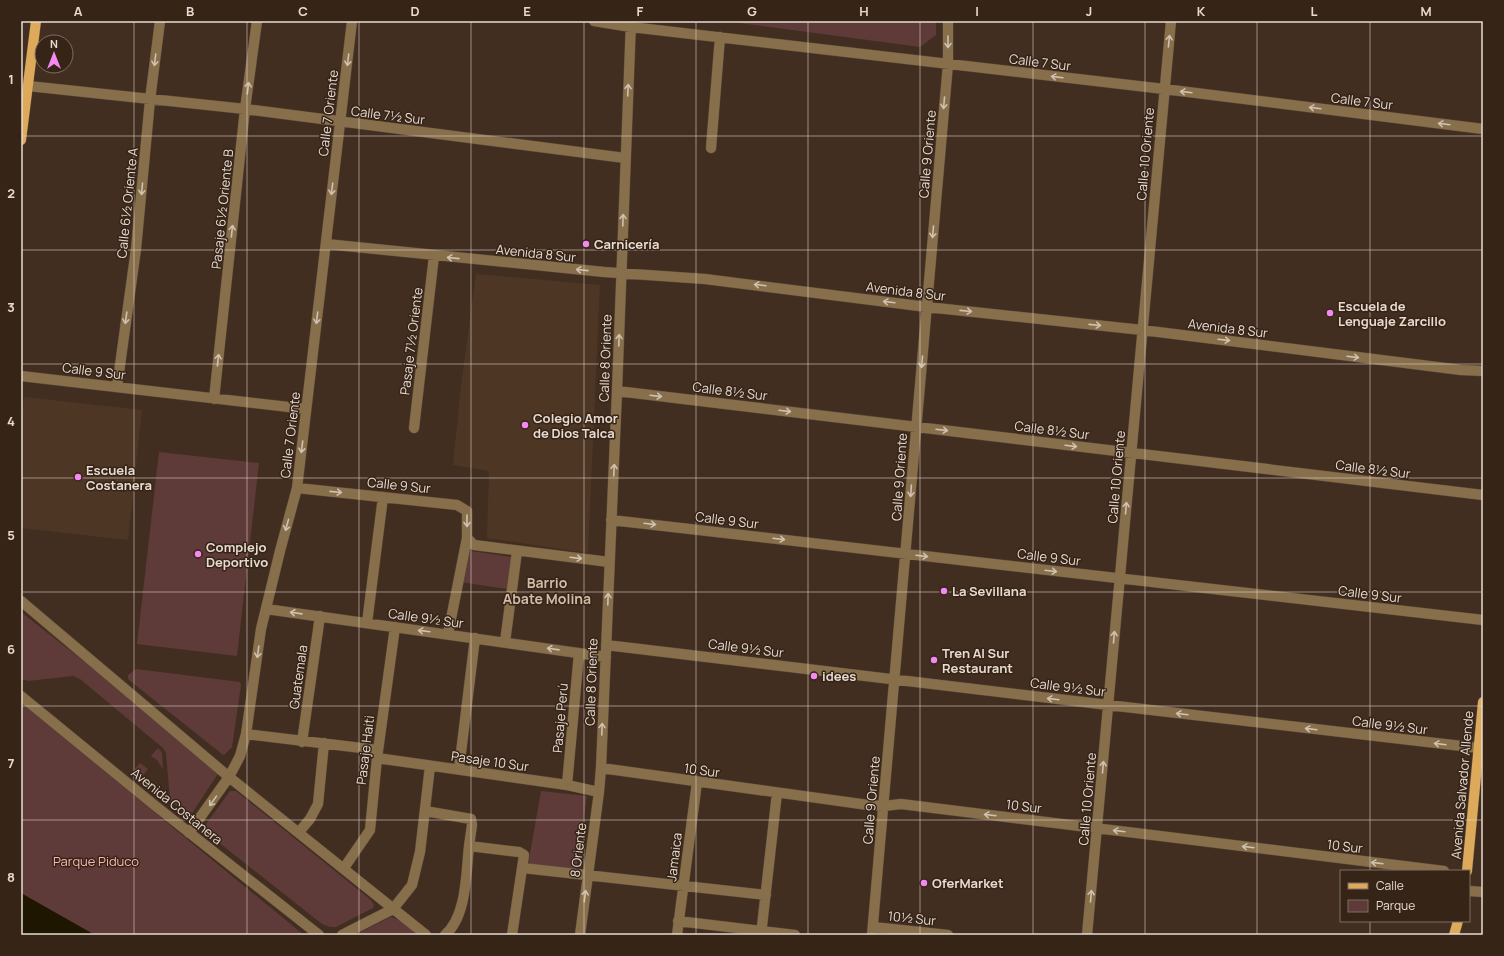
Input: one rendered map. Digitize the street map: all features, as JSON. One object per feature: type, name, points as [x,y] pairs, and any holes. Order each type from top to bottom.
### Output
[{"type":"main road","points":[[21,140],[36,21]]},
{"type":"main road","name":"Avenida Salvador Allende","points":[[1467,870],[1480,762],[1479,748],[1483,702]]},
{"type":"main road","points":[[1454,935],[1458,922]]},
{"type":"street","name":"Calle 6½ Oriente A","points":[[117,387],[136,249],[150,100],[160,21]]},
{"type":"street","name":"Pasaje 6½ Oriente B","points":[[214,399],[245,109],[257,21]]},
{"type":"street","name":"Calle 7 Oriente","points":[[189,833],[230,777],[240,756],[246,734],[261,629],[297,488],[352,21]]},
{"type":"street","name":"Calle 7 Sur","points":[[594,21],[631,24],[720,37],[1164,89],[1483,129]]},
{"type":"street","name":"Calle 9 Oriente","points":[[873,931],[948,64],[948,21]]},
{"type":"street","name":"Calle 10 Oriente","points":[[1087,935],[1171,21]]},
{"type":"street","name":"Calle 8 Oriente","points":[[601,768],[631,24]]},
{"type":"street","points":[[711,148],[720,37]]},
{"type":"street","name":"Calle 7½ Sur","points":[[28,86],[245,109],[625,158]]},
{"type":"street","name":"Avenida 8 Sur","points":[[326,244],[604,272],[705,279],[1142,330],[1461,370],[1483,371]]},
{"type":"street","name":"Pasaje 7½ Oriente","points":[[414,428],[434,256]]},
{"type":"street","name":"Calle 9 Sur","points":[[21,376],[306,409]]},
{"type":"street","name":"Calle 8½ Sur","points":[[617,391],[1483,495]]},
{"type":"street","name":"Calle 9 Sur","points":[[297,488],[457,504],[467,511],[467,538]]},
{"type":"street","points":[[367,623],[383,497]]},
{"type":"street","name":"Calle 9 Sur","points":[[611,520],[1483,620]]},
{"type":"street","points":[[467,538],[474,545],[610,562]]},
{"type":"street","points":[[448,634],[467,538]]},
{"type":"street","points":[[505,642],[517,551]]},
{"type":"street","points":[[21,602],[230,777],[426,935]]},
{"type":"street","name":"Calle 9½ Sur","points":[[266,609],[606,657]]},
{"type":"street","name":"Guatemala","points":[[302,742],[320,616]]},
{"type":"street","name":"Pasaje Haiti","points":[[344,868],[370,830],[377,754],[394,627]]},
{"type":"street","points":[[459,769],[475,638]]},
{"type":"street","name":"Calle 9½ Sur","points":[[606,645],[1108,706],[1479,748]]},
{"type":"street","name":"Pasaje Perú","points":[[567,785],[579,653]]},
{"type":"street","name":"Avenida Costanera","points":[[21,696],[189,833],[319,935]]},
{"type":"street","name":"Pasaje 10 Sur","points":[[246,734],[302,742],[324,743],[430,766],[567,785],[599,792]]},
{"type":"street","points":[[299,832],[310,818],[318,804],[324,743]]},
{"type":"street","points":[[342,935],[393,909],[412,885],[420,852],[430,766]]},
{"type":"street","name":"10 Sur","points":[[601,768],[778,793],[884,806],[901,804],[1436,870]]},
{"type":"street","name":"8 Oriente","points":[[580,935],[601,768]]},
{"type":"street","name":"Jamaica","points":[[676,935],[697,782]]},
{"type":"street","points":[[761,933],[778,793]]},
{"type":"street","points":[[425,811],[471,819],[472,825],[460,912],[454,924],[445,935]]},
{"type":"street","points":[[469,846],[519,852],[524,855],[512,935]]},
{"type":"street","points":[[523,868],[766,895]]},
{"type":"street","points":[[1470,891],[1483,892]]},
{"type":"street","points":[[678,921],[761,933],[795,935]]},
{"type":"street","name":"10½ Sur","points":[[873,931],[948,935]]},
{"type":"shaded area","name":"Colegio Amor de Dios Talca","points":[[476,274],[600,285],[588,553],[487,538],[489,471],[453,465],[461,386]]},
{"type":"shaded area","name":"Escuela Costanera","points":[[24,397],[142,410],[128,540],[21,528],[21,425]]},
{"type":"shaded area","points":[[21,893],[95,935],[25,935],[21,932]]},
{"type":"green space","points":[[724,21],[936,21],[936,35],[920,47]]},
{"type":"green space","name":"Complejo Deportivo","points":[[159,452],[259,463],[237,656],[137,644]]},
{"type":"green space","points":[[464,550],[512,557],[507,589],[460,582]]},
{"type":"green space","points":[[21,612],[221,769],[191,815],[170,800],[166,753],[163,748],[80,679],[73,676],[28,681],[21,679]]},
{"type":"green space","points":[[136,669],[240,682],[241,685],[232,747],[224,755],[222,754],[129,680],[128,675]]},
{"type":"green space","name":"Parque Piduco","points":[[21,703],[304,935],[21,935]]},
{"type":"green space","points":[[158,748],[162,753],[163,769],[157,760],[151,756]]},
{"type":"green space","points":[[140,763],[148,769],[141,778],[133,771]]},
{"type":"green space","points":[[230,791],[236,791],[371,900],[374,905],[373,908],[336,927],[330,927],[322,924],[208,834],[206,831],[206,824]]},
{"type":"green space","points":[[541,791],[587,796],[576,870],[528,865]]},
{"type":"green space","points":[[391,917],[401,921],[418,935],[355,935]]},
{"type":"place","name":"Carnicería","points":[[586,244]]},
{"type":"place","name":"Escuela de Lenguaje Zarcillo","points":[[1330,313]]},
{"type":"place","name":"Colegio Amor de Dios Talca","points":[[525,425]]},
{"type":"place","name":"Escuela Costanera","points":[[78,477]]},
{"type":"place","name":"Complejo Deportivo","points":[[198,554]]},
{"type":"place","name":"La Sevillana","points":[[944,591]]},
{"type":"place","name":"Tren Al Sur Restaurant","points":[[934,660]]},
{"type":"place","name":"idees","points":[[814,676]]},
{"type":"place","name":"OferMarket","points":[[924,883]]},
{"type":"district","name":"Barrio Abate Molina","points":[[547,590]]}]
